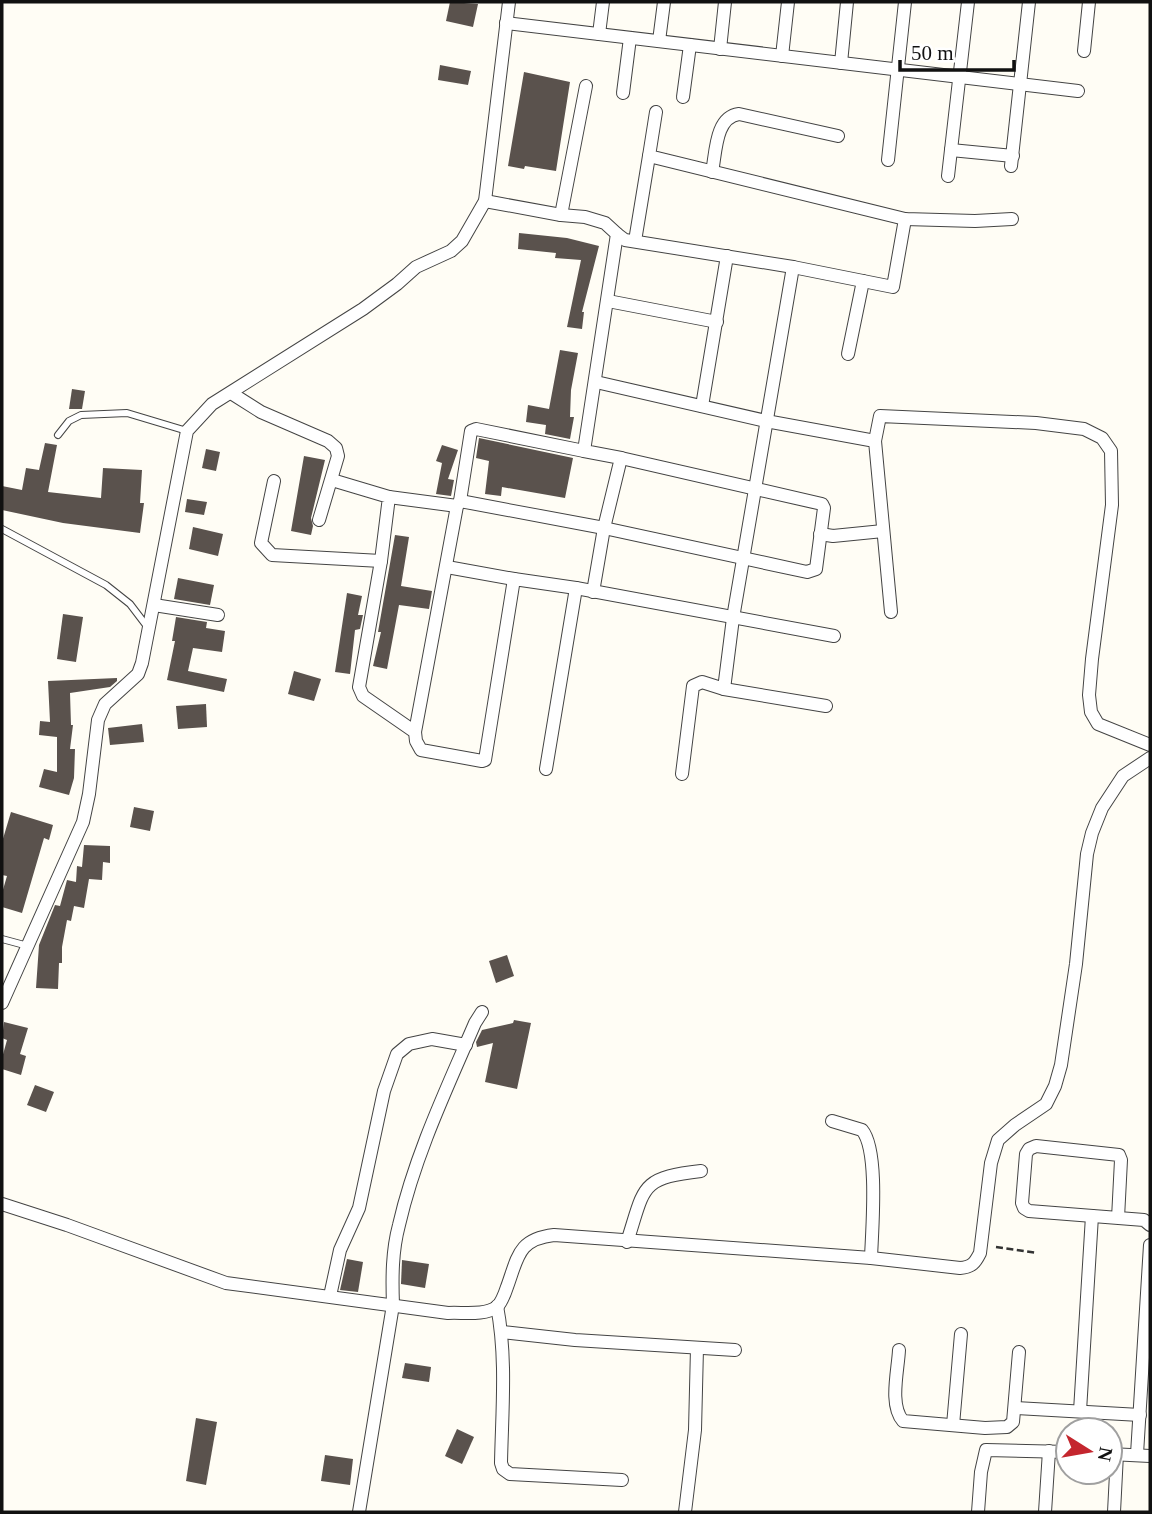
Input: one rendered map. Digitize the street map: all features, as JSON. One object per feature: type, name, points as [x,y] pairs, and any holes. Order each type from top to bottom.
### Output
[{"type":"street","points":[[2,1003],[83,822],[99,720],[105,704],[138,674],[187,431],[212,404],[363,309],[416,267],[451,251],[462,241],[485,201],[509,2]]},
{"type":"street","points":[[598,34],[603,2]]},
{"type":"street","points":[[659,41],[664,2]]},
{"type":"street","points":[[720,49],[725,2]]},
{"type":"street","points":[[782,56],[788,2]]},
{"type":"street","points":[[841,63],[847,2]]},
{"type":"street","points":[[888,160],[905,2]]},
{"type":"street","points":[[948,176],[968,2]]},
{"type":"street","points":[[951,150],[1012,161],[1029,2]]},
{"type":"street","points":[[1084,51],[1089,2]]},
{"type":"street","points":[[506,23],[1078,91]]},
{"type":"street","points":[[623,93],[630,38]]},
{"type":"street","points":[[683,97],[690,45]]},
{"type":"street","points":[[561,215],[586,86]]},
{"type":"street","points":[[635,241],[656,112]]},
{"type":"street","points":[[712,172],[719,134],[726,119],[732,115],[739,114],[838,136]]},
{"type":"street","points":[[649,156],[905,219],[1012,219]]},
{"type":"street","points":[[485,201],[585,217],[605,223],[625,240],[793,267],[893,287],[905,219]]},
{"type":"street","points":[[584,451],[617,234]]},
{"type":"street","points":[[702,406],[727,256]]},
{"type":"street","points":[[723,689],[793,267]]},
{"type":"street","points":[[848,354],[863,281]]},
{"type":"street","points":[[608,301],[717,322]]},
{"type":"street","points":[[596,382],[766,421],[875,441]]},
{"type":"street","points":[[231,393],[261,412],[328,441],[336,448],[338,456],[319,520]]},
{"type":"street","points":[[891,612],[875,441],[880,416],[1036,423],[1084,429],[1102,438],[1111,451],[1112,505],[1092,659],[1089,695],[1091,712],[1098,724],[1150,745]]},
{"type":"street","points":[[332,480],[389,497],[459,504],[604,528],[813,572],[816,569],[824,508],[822,504],[621,458],[472,430],[469,434],[459,504],[415,732],[421,750],[485,760],[514,579]]},
{"type":"street","points":[[593,592],[604,528],[621,458]]},
{"type":"street","points":[[274,481],[261,543],[272,555],[381,561]]},
{"type":"street","points":[[389,497],[359,687],[363,696],[415,732]]},
{"type":"street","points":[[820,534],[833,536],[883,531]]},
{"type":"street","points":[[447,567],[834,636]]},
{"type":"street","points":[[546,769],[576,589]]},
{"type":"street","points":[[154,605],[218,615]]},
{"type":"street","points":[[682,774],[693,686],[702,682],[723,689],[826,706]]},
{"type":"street","points":[[2,1205],[67,1225],[226,1283],[448,1312],[484,1312],[497,1306],[505,1293],[521,1251],[535,1238],[554,1235],[871,1258],[961,1268],[975,1263],[980,1253],[991,1163],[998,1140],[1046,1104],[1061,1065],[1076,964],[1087,854],[1092,833],[1102,808],[1123,776],[1150,758]]},
{"type":"street","points":[[359,1512],[393,1305],[392,1272],[399,1225],[434,1115],[482,1012]]},
{"type":"street","points":[[330,1296],[340,1250],[359,1208],[384,1091],[397,1054],[409,1044],[432,1039],[466,1045]]},
{"type":"street","points":[[831,1121],[862,1130],[869,1146],[873,1189],[871,1258]]},
{"type":"street","points":[[1118,1218],[1122,1160],[1119,1155],[1035,1146],[1029,1149],[1026,1154],[1022,1203],[1024,1208],[1029,1211],[1092,1216],[1118,1218],[1144,1220],[1150,1225]]},
{"type":"street","points":[[627,1242],[644,1191],[657,1179],[701,1171]]},
{"type":"street","points":[[1080,1411],[1092,1216]]},
{"type":"street","points":[[1124,1454],[1144,1455],[1140,1415],[1150,1245]]},
{"type":"street","points":[[497,1306],[502,1332],[503,1469],[510,1474],[622,1480]]},
{"type":"street","points":[[502,1332],[575,1340],[735,1350]]},
{"type":"street","points":[[953,1425],[961,1334]]},
{"type":"street","points":[[685,1512],[695,1430],[697,1348]]},
{"type":"street","points":[[899,1350],[897,1415],[903,1421],[1007,1427],[1013,1422],[1019,1352]]},
{"type":"street","points":[[1015,1408],[1140,1415]]},
{"type":"street","points":[[1007,1427],[1010,1449]]},
{"type":"street","points":[[978,1512],[981,1472],[986,1450],[1054,1451]]},
{"type":"street","points":[[1045,1512],[1049,1451]]},
{"type":"street","points":[[1114,1486],[1114,1512]]},
{"type":"lane","points":[[58,435],[69,421],[80,415],[127,413],[187,431]]},
{"type":"lane","points":[[2,529],[106,585],[131,604],[149,629]]},
{"type":"lane","points":[[2,939],[28,946]]},
{"type":"path","points":[[981,1244],[1037,1253]]},
{"type":"building","points":[[450,2],[478,4],[473,27],[446,21]]},
{"type":"building","points":[[440,65],[471,71],[468,85],[438,80]]},
{"type":"building","points":[[524,72],[570,82],[556,171],[508,166]]},
{"type":"building","points":[[519,233],[567,238],[599,246],[582,312],[582,329],[567,327],[581,260],[555,258],[556,253],[518,249]]},
{"type":"building","points":[[560,350],[578,353],[571,390],[570,417],[574,417],[570,439],[545,434],[546,425],[526,422],[528,405],[549,409]]},
{"type":"building","points":[[72,389],[85,391],[82,409],[69,409]]},
{"type":"building","points":[[479,438],[573,458],[565,498],[502,487],[501,496],[485,494],[489,461],[476,458]]},
{"type":"building","points":[[45,443],[57,445],[48,492],[101,498],[103,468],[142,470],[140,503],[144,503],[140,533],[63,523],[2,510],[2,486],[22,490],[26,468],[39,470]]},
{"type":"building","points":[[442,445],[458,450],[448,479],[454,480],[451,496],[436,494],[442,463],[436,461]]},
{"type":"building","points":[[206,449],[220,452],[216,471],[202,468]]},
{"type":"building","points":[[304,456],[325,460],[311,518],[311,535],[291,531]]},
{"type":"building","points":[[187,499],[207,502],[204,515],[185,512]]},
{"type":"building","points":[[193,527],[223,534],[218,556],[189,549]]},
{"type":"building","points":[[395,535],[409,537],[401,586],[432,591],[429,609],[399,605],[387,669],[373,666],[381,632],[378,632]]},
{"type":"building","points":[[178,578],[214,585],[210,605],[174,599]]},
{"type":"building","points":[[347,593],[362,596],[358,615],[363,615],[360,629],[355,630],[350,674],[335,672]]},
{"type":"building","points":[[63,614],[83,617],[76,662],[57,659]]},
{"type":"building","points":[[176,617],[207,622],[206,628],[225,631],[222,652],[193,648],[188,671],[227,679],[224,692],[167,680],[175,641],[172,641]]},
{"type":"building","points":[[294,671],[321,679],[314,701],[288,694]]},
{"type":"building","points":[[117,678],[110,687],[70,693],[73,725],[70,749],[75,749],[74,778],[69,795],[39,787],[44,769],[57,772],[57,737],[39,735],[40,721],[50,722],[48,681]]},
{"type":"building","points":[[206,704],[207,727],[178,729],[176,706]]},
{"type":"building","points":[[142,724],[144,742],[110,745],[108,728]]},
{"type":"building","points":[[134,807],[154,811],[150,831],[130,827]]},
{"type":"building","points":[[11,812],[53,825],[49,840],[44,838],[22,913],[2,907],[2,893],[7,876],[2,875],[2,842]]},
{"type":"building","points":[[84,845],[110,846],[110,863],[103,862],[102,880],[89,879],[84,908],[74,906],[71,921],[67,920],[62,963],[59,963],[58,989],[36,988],[39,945],[55,905],[60,906],[67,880],[76,882],[77,866],[82,867]]},
{"type":"building","points":[[507,955],[514,976],[496,983],[489,961]]},
{"type":"building","points":[[514,1020],[531,1023],[517,1089],[485,1082],[493,1043],[477,1047],[476,1042],[482,1030],[513,1023]]},
{"type":"building","points":[[4,1022],[28,1028],[20,1054],[26,1056],[21,1075],[2,1069],[7,1040],[2,1038]]},
{"type":"building","points":[[35,1085],[54,1092],[46,1112],[27,1105]]},
{"type":"building","points":[[347,1259],[363,1262],[358,1292],[340,1290]]},
{"type":"building","points":[[402,1260],[429,1264],[425,1288],[401,1284]]},
{"type":"building","points":[[405,1363],[431,1367],[429,1382],[402,1378]]},
{"type":"building","points":[[196,1418],[217,1422],[206,1485],[186,1481]]},
{"type":"building","points":[[457,1429],[474,1437],[462,1464],[445,1456]]},
{"type":"building","points":[[325,1455],[353,1459],[350,1485],[321,1481]]}]
